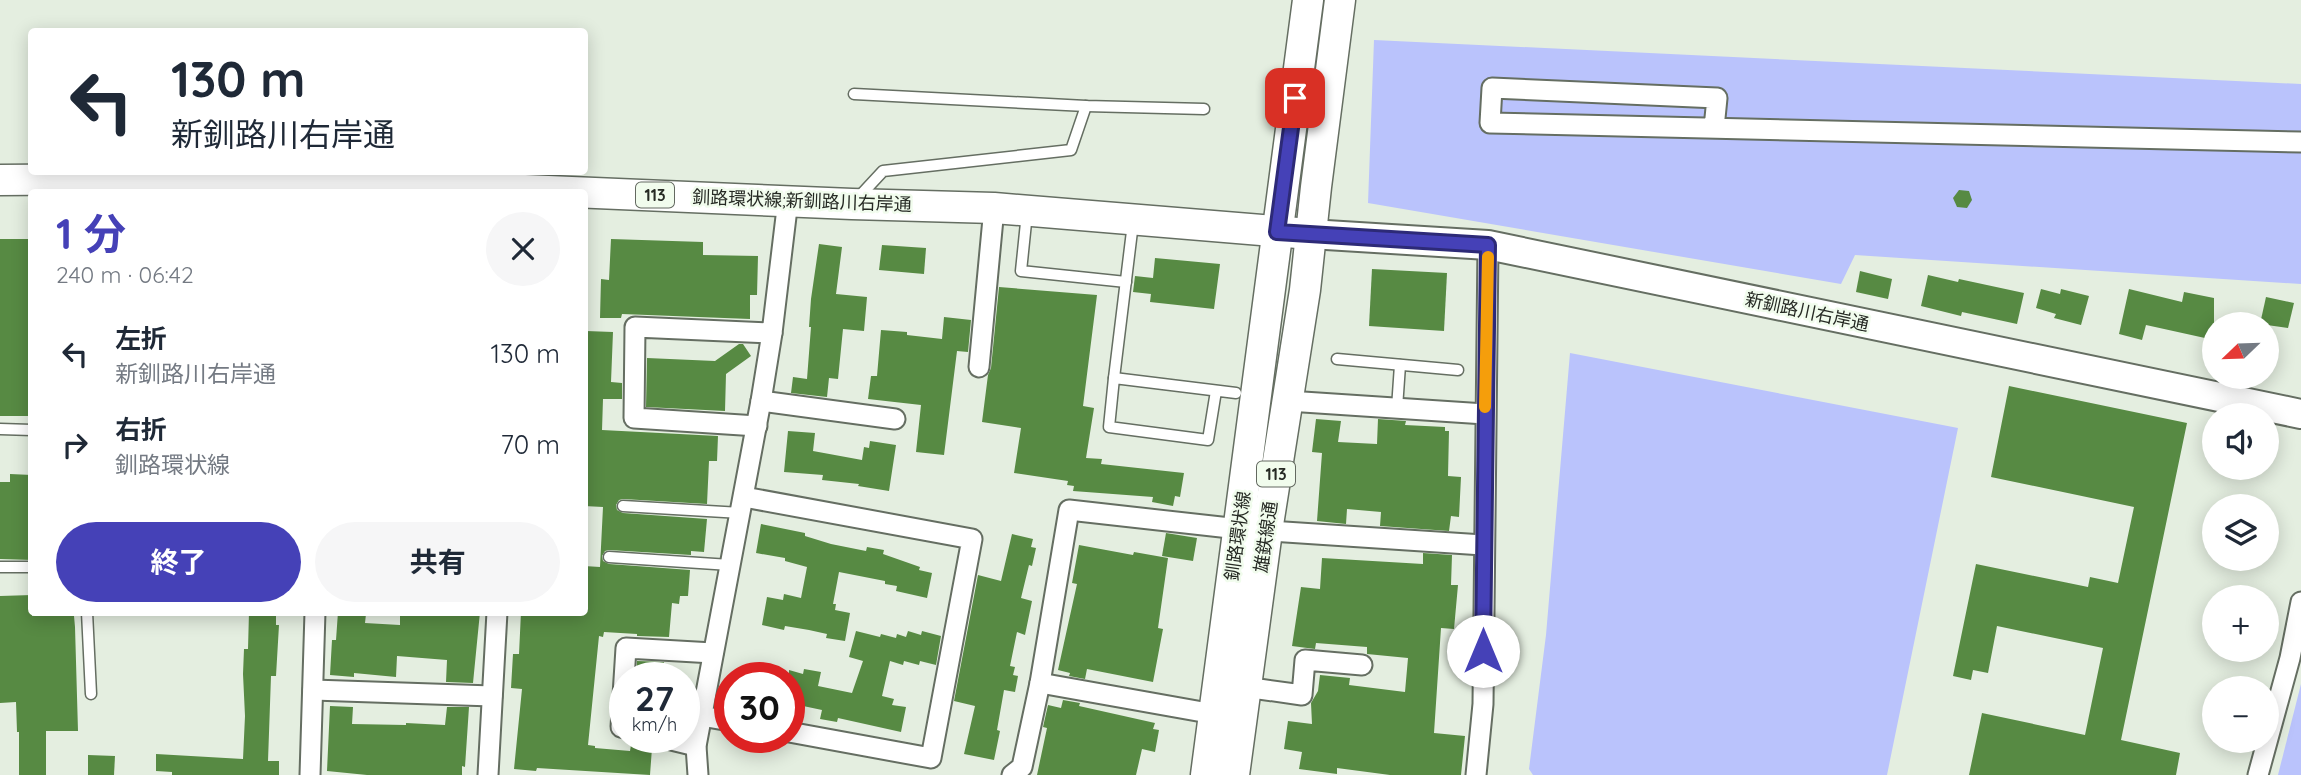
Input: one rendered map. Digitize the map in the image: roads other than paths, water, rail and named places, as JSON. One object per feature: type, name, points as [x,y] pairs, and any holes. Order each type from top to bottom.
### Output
[{"type":"main road","name":"釧路環状線","points":[[1206,775],[1214,714],[1253,530],[1277,232],[1308,0]]},
{"type":"main road","name":"雄鉄線通","points":[[1234,775],[1245,687],[1253,530],[1288,401],[1305,290],[1340,0]]},
{"type":"main road","name":"釧路環状線;新釧路川右岸通","points":[[0,180],[434,189]]},
{"type":"main road","name":"釧路環状線;新釧路川右岸通","points":[[588,193],[994,208],[1310,234]]},
{"type":"street","points":[[1714,128],[1717,98],[1492,88],[1490,123],[2301,142]]},
{"type":"street","points":[[700,726],[757,426],[772,333],[788,200]]},
{"type":"street","points":[[979,367],[994,208]]},
{"type":"street","name":"新釧路川右岸通","points":[[1310,234],[1488,245],[2301,414]]},
{"type":"street","points":[[1476,775],[1483,704],[1488,245]]},
{"type":"street","points":[[757,426],[634,418],[635,327],[772,333]]},
{"type":"street","points":[[761,401],[895,419]]},
{"type":"street","points":[[1288,401],[1485,414]]},
{"type":"street","points":[[742,505],[972,539],[931,758],[805,735]]},
{"type":"street","points":[[1012,775],[1022,767],[1040,683],[1069,510],[1253,530],[1483,545]]},
{"type":"street","points":[[2258,775],[2295,659],[2301,602]]},
{"type":"street","points":[[310,775],[316,616]]},
{"type":"street","points":[[488,775],[497,616]]},
{"type":"street","points":[[625,662],[626,648],[713,653]]},
{"type":"street","points":[[1245,687],[1302,695],[1305,660],[1363,666]]},
{"type":"street","points":[[1040,683],[1214,714]]},
{"type":"street","points":[[313,690],[492,696]]},
{"type":"street","points":[[702,716],[714,718]]},
{"type":"street","points":[[696,753],[698,775]]},
{"type":"lane","points":[[854,94],[1204,109]]},
{"type":"lane","points":[[852,204],[883,171],[1072,150],[1086,106]]},
{"type":"lane","points":[[1027,211],[1021,271],[1126,282]]},
{"type":"lane","points":[[1133,220],[1109,427],[1208,440],[1216,391]]},
{"type":"lane","points":[[1336,359],[1458,370]]},
{"type":"lane","points":[[1397,408],[1400,365]]},
{"type":"lane","points":[[1114,379],[1236,393]]},
{"type":"lane","points":[[0,429],[28,430]]},
{"type":"lane","points":[[622,506],[742,505]]},
{"type":"lane","points":[[609,556],[730,565]]},
{"type":"lane","points":[[0,567],[28,567]]},
{"type":"lane","points":[[87,616],[91,694]]}]
